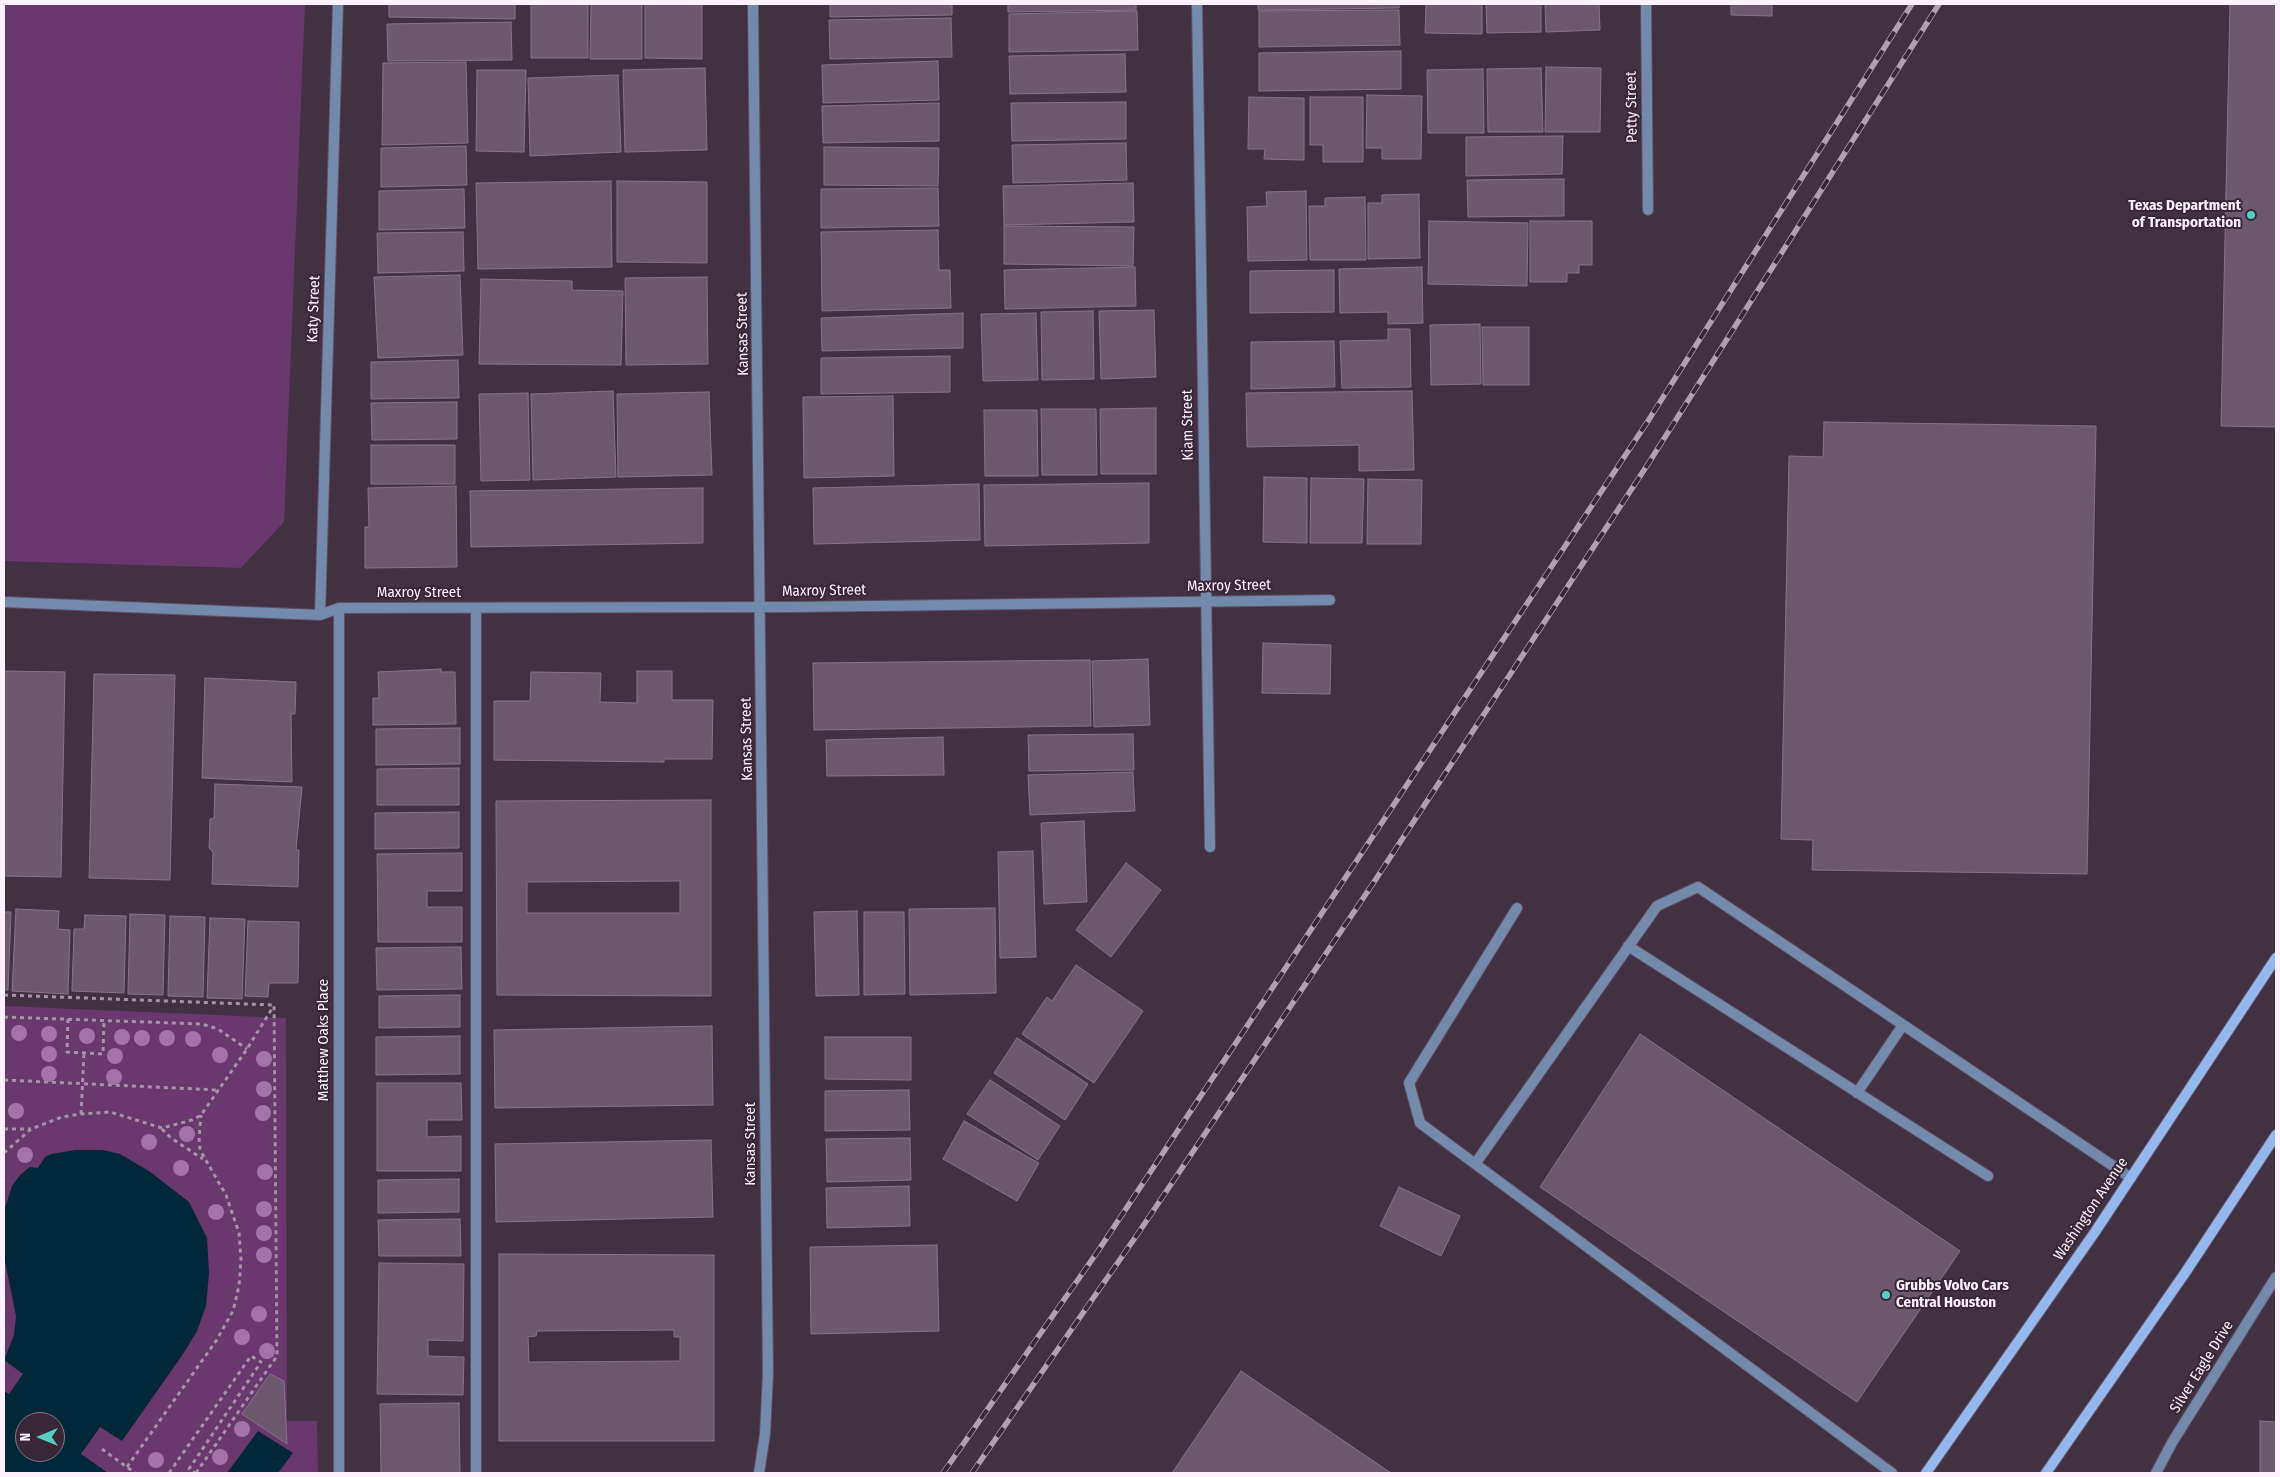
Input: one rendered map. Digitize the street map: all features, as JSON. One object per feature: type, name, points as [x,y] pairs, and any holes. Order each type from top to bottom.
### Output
[{"type":"main road","name":"Washington Avenue","points":[[1926,1473],[2131,1178],[2276,958]]},
{"type":"main road","points":[[2046,1473],[2185,1274],[2276,1135]]},
{"type":"street","name":"Katy Street","points":[[320,615],[338,4]]},
{"type":"street","name":"Kansas Street","points":[[753,4],[768,1374],[765,1434],[759,1473]]},
{"type":"street","name":"Kiam Street","points":[[1197,4],[1210,847]]},
{"type":"street","name":"Petty Street","points":[[1646,4],[1648,210]]},
{"type":"street","name":"Maxroy Street","points":[[320,615],[339,608],[1330,600]]},
{"type":"street","points":[[4,602],[320,615]]},
{"type":"street","name":"Matthew Oaks Place","points":[[339,608],[339,1473]]},
{"type":"street","points":[[476,608],[476,1473]]},
{"type":"street","points":[[1475,1164],[1657,906],[1698,888],[2131,1178]]},
{"type":"street","points":[[1518,908],[1409,1083],[1420,1123],[1892,1473]]},
{"type":"street","points":[[1628,946],[1988,1176]]},
{"type":"street","points":[[1857,1093],[1903,1025]]},
{"type":"street","name":"Silver Eagle Drive","points":[[2156,1473],[2173,1441],[2276,1277]]},
{"type":"path","points":[[4,995],[274,1005]]},
{"type":"path","points":[[162,1128],[192,1120],[201,1115],[247,1049],[274,1005]]},
{"type":"path","points":[[168,1473],[251,1356],[261,1362],[189,1469],[195,1473],[277,1356],[274,1005]]},
{"type":"path","points":[[4,1017],[202,1024],[218,1029],[247,1049]]},
{"type":"path","points":[[68,1019],[66,1052],[103,1054],[104,1021]]},
{"type":"path","points":[[81,1114],[84,1053]]},
{"type":"path","points":[[4,1080],[218,1090]]},
{"type":"path","points":[[4,1129],[32,1129],[62,1118],[81,1114],[110,1112],[162,1128],[171,1138],[205,1161]]},
{"type":"path","points":[[127,1467],[216,1341],[228,1322],[236,1300],[241,1259],[239,1233],[226,1195],[200,1150],[201,1115]]},
{"type":"path","points":[[4,1154],[32,1129]]},
{"type":"path","points":[[102,1449],[136,1473]]},
{"type":"shaded area","points":[[4,4],[305,4],[284,522],[241,568],[4,561]]},
{"type":"shaded area","points":[[4,1006],[286,1018],[287,1421],[317,1421],[318,1473],[4,1473]]},
{"type":"water","points":[[76,1150],[102,1150],[120,1154],[149,1171],[189,1202],[207,1238],[209,1273],[206,1306],[197,1331],[122,1441],[100,1427],[81,1454],[108,1473],[4,1473],[4,1391],[9,1394],[23,1374],[4,1360],[14,1335],[16,1316],[4,1256],[4,1211],[12,1186],[20,1175],[30,1167],[38,1168],[45,1157],[51,1154]]},
{"type":"water","points":[[258,1431],[293,1453],[278,1473],[227,1473]]},
{"type":"building","points":[[389,4],[515,4],[515,19],[389,17]]},
{"type":"building","points":[[531,4],[588,4],[588,58],[531,58]]},
{"type":"building","points":[[591,4],[642,4],[642,59],[590,59]]},
{"type":"building","points":[[645,4],[702,4],[702,59],[645,58]]},
{"type":"building","points":[[830,4],[952,4],[952,15],[830,17]]},
{"type":"building","points":[[1008,4],[1136,4],[1136,10],[1008,12]]},
{"type":"building","points":[[1258,4],[1399,4],[1399,8],[1258,10]]},
{"type":"building","points":[[1426,4],[1482,4],[1482,34],[1425,33]]},
{"type":"building","points":[[1486,4],[1541,4],[1541,32],[1487,33]]},
{"type":"building","points":[[1545,4],[1599,4],[1600,30],[1546,32]]},
{"type":"building","points":[[1731,4],[1772,4],[1772,16],[1731,15]]},
{"type":"building","name":"Texas Department of Transportation","points":[[2230,4],[2276,4],[2276,427],[2221,426]]},
{"type":"building","points":[[1399,10],[1400,45],[1259,47],[1259,11]]},
{"type":"building","points":[[1137,11],[1138,50],[1009,52],[1009,14]]},
{"type":"building","points":[[951,18],[952,57],[830,59],[829,20]]},
{"type":"building","points":[[511,22],[512,60],[388,61],[387,24]]},
{"type":"building","points":[[1401,51],[1401,89],[1259,91],[1259,53]]},
{"type":"building","points":[[1125,54],[1126,92],[1010,94],[1009,56]]},
{"type":"building","points":[[938,61],[939,100],[823,103],[822,65]]},
{"type":"building","points":[[466,62],[468,143],[382,145],[383,63]]},
{"type":"building","points":[[1546,67],[1601,68],[1600,132],[1545,132]]},
{"type":"building","points":[[705,68],[707,150],[625,152],[623,70]]},
{"type":"building","points":[[1541,68],[1543,132],[1488,132],[1487,69]]},
{"type":"building","points":[[1483,69],[1484,133],[1428,133],[1427,70]]},
{"type":"building","points":[[477,70],[526,70],[524,152],[476,151]]},
{"type":"building","points":[[618,75],[621,152],[530,156],[528,78]]},
{"type":"building","points":[[1367,95],[1422,96],[1421,159],[1382,159],[1382,148],[1366,148]]},
{"type":"building","points":[[1249,97],[1304,98],[1304,160],[1264,159],[1265,149],[1248,149]]},
{"type":"building","points":[[1310,97],[1363,97],[1363,162],[1323,162],[1323,145],[1310,145]]},
{"type":"building","points":[[1126,102],[1126,139],[1012,141],[1011,103]]},
{"type":"building","points":[[939,103],[939,141],[823,143],[822,106]]},
{"type":"building","points":[[1563,136],[1562,174],[1466,176],[1466,137]]},
{"type":"building","points":[[1126,143],[1127,180],[1013,183],[1012,145]]},
{"type":"building","points":[[466,146],[467,185],[381,187],[381,148]]},
{"type":"building","points":[[824,147],[939,148],[938,186],[824,185]]},
{"type":"building","points":[[1564,179],[1564,216],[1468,217],[1467,180]]},
{"type":"building","points":[[611,181],[612,267],[478,269],[476,183]]},
{"type":"building","points":[[617,181],[707,182],[707,263],[617,262]]},
{"type":"building","points":[[1133,183],[1134,222],[1004,225],[1003,186]]},
{"type":"building","points":[[938,188],[939,226],[821,228],[821,189]]},
{"type":"building","points":[[464,189],[465,228],[379,230],[379,191]]},
{"type":"building","points":[[1306,191],[1307,260],[1248,261],[1247,207],[1267,206],[1266,192]]},
{"type":"building","points":[[1419,194],[1420,258],[1368,259],[1368,203],[1382,203],[1382,195]]},
{"type":"building","points":[[1365,197],[1366,260],[1310,260],[1309,206],[1325,206],[1325,198]]},
{"type":"building","points":[[1429,221],[1528,223],[1527,286],[1428,284]]},
{"type":"building","points":[[1530,221],[1592,221],[1592,265],[1579,265],[1579,273],[1567,273],[1567,282],[1530,282]]},
{"type":"building","points":[[1004,226],[1134,227],[1133,266],[1004,264]]},
{"type":"building","points":[[938,230],[939,270],[950,270],[951,308],[822,311],[821,232]]},
{"type":"building","points":[[463,232],[464,271],[378,273],[377,233]]},
{"type":"building","points":[[1135,267],[1136,306],[1005,309],[1004,270]]},
{"type":"building","points":[[1422,267],[1423,323],[1388,324],[1388,312],[1340,313],[1339,269]]},
{"type":"building","points":[[1334,270],[1334,312],[1250,313],[1250,271]]},
{"type":"building","points":[[460,275],[463,355],[378,358],[374,277]]},
{"type":"building","points":[[707,277],[708,364],[626,365],[625,278]]},
{"type":"building","points":[[481,279],[572,281],[572,290],[623,291],[621,365],[479,364]]},
{"type":"building","points":[[1154,310],[1156,377],[1101,379],[1099,311]]},
{"type":"building","points":[[1093,311],[1094,379],[1042,380],[1041,312]]},
{"type":"building","points":[[963,313],[963,348],[822,351],[821,318]]},
{"type":"building","points":[[1036,313],[1038,380],[983,381],[981,314]]},
{"type":"building","points":[[1480,324],[1481,384],[1431,385],[1430,325]]},
{"type":"building","points":[[1482,327],[1529,327],[1529,385],[1483,385]]},
{"type":"building","points":[[1388,329],[1410,329],[1411,387],[1342,388],[1340,341],[1388,340]]},
{"type":"building","points":[[1334,341],[1335,387],[1251,389],[1251,342]]},
{"type":"building","points":[[950,356],[950,392],[821,394],[821,358]]},
{"type":"building","points":[[458,360],[459,398],[371,399],[371,362]]},
{"type":"building","points":[[613,391],[616,477],[533,480],[531,394]]},
{"type":"building","points":[[1412,391],[1414,470],[1359,471],[1359,445],[1247,447],[1246,393]]},
{"type":"building","points":[[709,392],[712,475],[618,477],[617,394]]},
{"type":"building","points":[[528,393],[530,480],[481,481],[479,394]]},
{"type":"building","points":[[893,396],[894,476],[804,478],[803,397]]},
{"type":"building","points":[[457,402],[457,439],[372,440],[371,403]]},
{"type":"building","points":[[1156,408],[1156,474],[1101,474],[1100,409]]},
{"type":"building","points":[[1041,409],[1096,409],[1097,475],[1042,475]]},
{"type":"building","points":[[984,410],[1037,410],[1038,476],[985,476]]},
{"type":"building","points":[[1824,422],[2096,426],[2087,874],[1812,870],[1813,840],[1781,839],[1789,456],[1823,457]]},
{"type":"building","points":[[371,445],[455,445],[455,484],[371,484]]},
{"type":"building","points":[[1264,477],[1307,478],[1307,543],[1263,542]]},
{"type":"building","points":[[1311,478],[1364,479],[1362,543],[1310,543]]},
{"type":"building","points":[[1368,479],[1422,480],[1421,544],[1367,544]]},
{"type":"building","points":[[1149,483],[1149,543],[985,546],[984,485]]},
{"type":"building","points":[[979,484],[980,540],[814,544],[813,488]]},
{"type":"building","points":[[456,486],[457,567],[365,568],[365,527],[369,527],[368,488]]},
{"type":"building","points":[[703,488],[703,543],[471,547],[470,491]]},
{"type":"building","points":[[1263,643],[1331,645],[1330,694],[1262,693]]},
{"type":"building","points":[[1148,659],[1150,725],[1094,727],[1092,661]]},
{"type":"building","points":[[1090,660],[1091,726],[814,730],[813,663]]},
{"type":"building","points":[[441,669],[441,672],[455,672],[456,724],[373,725],[373,698],[379,698],[378,672]]},
{"type":"building","points":[[4,671],[65,672],[61,877],[4,876]]},
{"type":"building","points":[[637,671],[672,671],[672,700],[713,700],[712,759],[664,759],[664,762],[494,760],[494,701],[530,701],[531,672],[601,673],[600,702],[637,703]]},
{"type":"building","points":[[94,674],[175,675],[170,880],[89,878]]},
{"type":"building","points":[[205,678],[296,682],[295,714],[291,714],[292,782],[202,778]]},
{"type":"building","points":[[460,728],[460,764],[376,765],[376,729]]},
{"type":"building","points":[[1133,734],[1134,770],[1029,771],[1028,735]]},
{"type":"building","points":[[943,737],[944,775],[827,776],[826,740]]},
{"type":"building","points":[[459,768],[459,805],[377,805],[377,769]]},
{"type":"building","points":[[1133,772],[1135,811],[1030,815],[1028,775]]},
{"type":"building","points":[[215,784],[302,787],[296,850],[299,850],[298,887],[212,884],[213,852],[209,848],[210,819],[214,818]]},
{"type":"building","points":[[711,800],[711,996],[497,995],[496,801]],"holes":[[[680,881],[680,913],[527,913],[527,882]]]},
{"type":"building","points":[[459,812],[459,848],[375,849],[375,813]]},
{"type":"building","points":[[1084,821],[1087,902],[1044,904],[1041,823]]},
{"type":"building","points":[[1033,851],[1036,957],[1000,958],[998,852]]},
{"type":"building","points":[[462,853],[462,891],[427,891],[427,907],[462,907],[462,942],[378,942],[377,854]]},
{"type":"building","points":[[1126,863],[1161,890],[1111,957],[1076,930]]},
{"type":"building","points":[[995,908],[996,993],[910,995],[909,909]]},
{"type":"building","points":[[16,909],[59,911],[58,929],[70,930],[68,994],[12,991]]},
{"type":"building","points":[[857,911],[859,995],[816,996],[814,912]]},
{"type":"building","points":[[4,912],[11,912],[8,990],[4,990]]},
{"type":"building","points":[[864,912],[904,912],[905,994],[864,995]]},
{"type":"building","points":[[130,914],[165,915],[163,995],[128,994]]},
{"type":"building","points":[[85,915],[126,916],[124,993],[72,991],[74,929],[84,929]]},
{"type":"building","points":[[170,916],[205,917],[203,997],[168,996]]},
{"type":"building","points":[[210,918],[245,919],[242,999],[207,998]]},
{"type":"building","points":[[248,921],[299,922],[298,983],[269,983],[268,997],[245,996]]},
{"type":"building","points":[[461,947],[462,989],[377,990],[376,948]]},
{"type":"building","points":[[1076,965],[1143,1011],[1094,1083],[1022,1034],[1047,997],[1052,1001]]},
{"type":"building","points":[[460,995],[460,1027],[379,1028],[379,996]]},
{"type":"building","points":[[712,1026],[713,1105],[495,1108],[494,1030]]},
{"type":"building","points":[[1640,1034],[1960,1251],[1857,1402],[1540,1187]]},
{"type":"building","points":[[460,1036],[460,1074],[376,1075],[376,1037]]},
{"type":"building","points":[[825,1037],[911,1037],[911,1080],[825,1079]]},
{"type":"building","points":[[1017,1038],[1088,1084],[1065,1120],[994,1073]]},
{"type":"building","points":[[990,1080],[1060,1126],[1038,1160],[967,1114]]},
{"type":"building","points":[[377,1083],[461,1083],[462,1120],[427,1120],[427,1137],[461,1136],[461,1171],[377,1171]]},
{"type":"building","points":[[909,1090],[910,1130],[825,1131],[825,1091]]},
{"type":"building","points":[[964,1121],[1039,1163],[1017,1201],[943,1159]]},
{"type":"building","points":[[910,1138],[911,1180],[827,1182],[826,1139]]},
{"type":"building","points":[[711,1140],[713,1217],[496,1222],[495,1144]]},
{"type":"building","points":[[459,1179],[459,1212],[378,1213],[378,1180]]},
{"type":"building","points":[[909,1186],[910,1226],[827,1228],[826,1188]]},
{"type":"building","points":[[1399,1187],[1460,1216],[1441,1256],[1380,1226]]},
{"type":"building","points":[[460,1219],[461,1256],[379,1256],[378,1220]]},
{"type":"building","points":[[937,1245],[939,1331],[811,1334],[810,1247]]},
{"type":"building","points":[[499,1254],[714,1255],[714,1441],[499,1441]],"holes":[[[674,1330],[674,1337],[680,1337],[680,1361],[529,1362],[528,1337],[536,1336],[537,1331]]]},
{"type":"building","points":[[379,1263],[464,1264],[463,1341],[428,1340],[428,1356],[464,1357],[463,1395],[377,1394]]},
{"type":"building","points":[[1241,1371],[1391,1473],[1172,1473]]},
{"type":"building","points":[[270,1374],[284,1381],[287,1444],[242,1414]]},
{"type":"building","points":[[459,1403],[460,1473],[381,1473],[380,1404]]},
{"type":"building","points":[[2260,1421],[2276,1422],[2276,1473],[2260,1473]]},
{"type":"railway","points":[[943,1473],[1098,1251],[1648,421],[1912,4]]},
{"type":"railway","points":[[972,1473],[1139,1232],[1374,882],[1648,464],[1939,4]]},
{"type":"place","name":"Texas Department of Transportation","points":[[2251,215]]},
{"type":"place","name":"Grubbs Volvo Cars Central Houston","points":[[1886,1295]]}]
